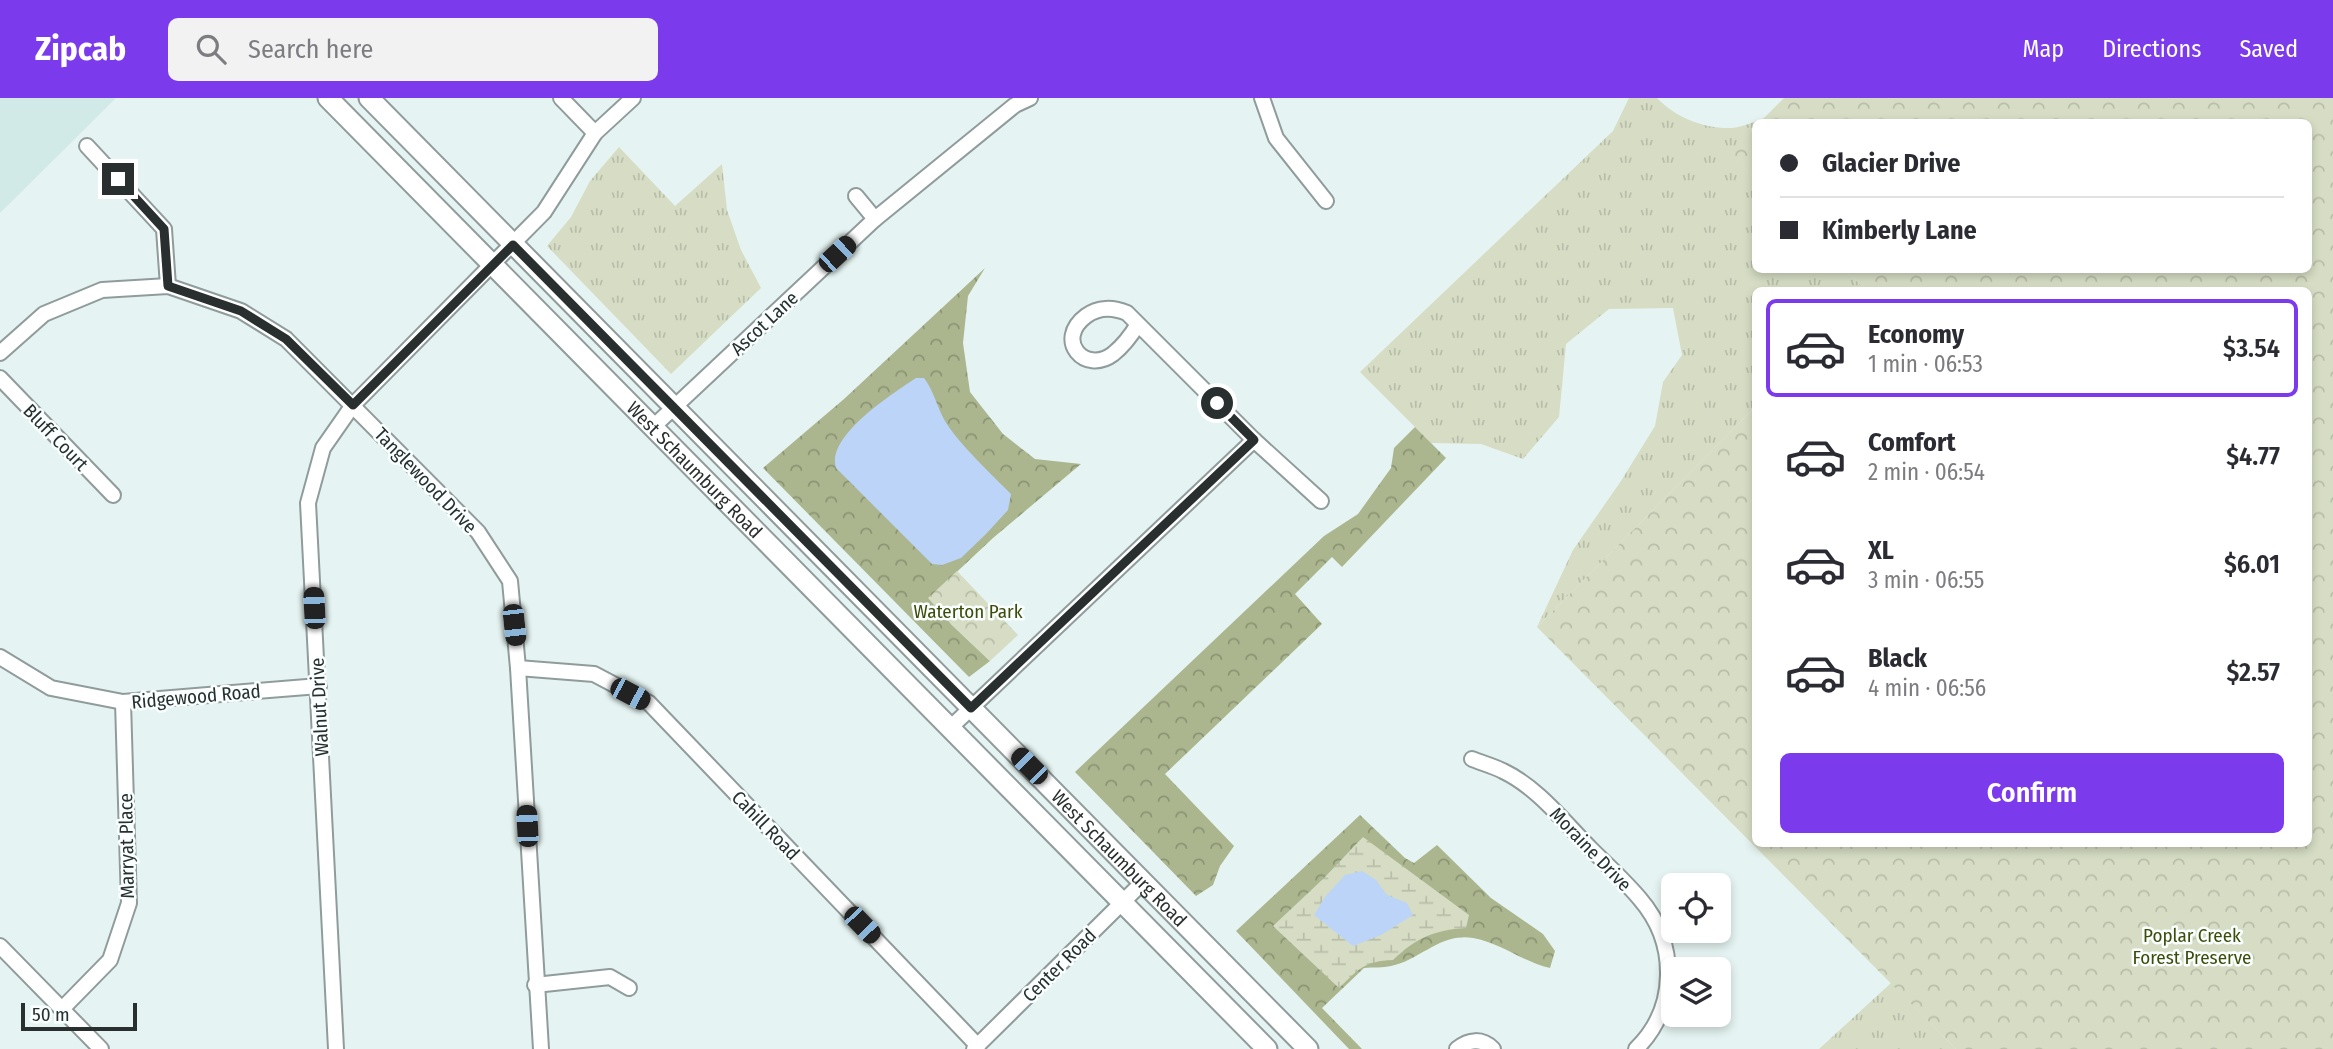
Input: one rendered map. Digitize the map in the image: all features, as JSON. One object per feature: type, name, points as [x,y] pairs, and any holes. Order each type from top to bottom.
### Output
[{"type":"main road","name":"West Schaumburg Road","points":[[328,98],[1267,1049]]},
{"type":"main road","name":"West Schaumburg Road","points":[[369,98],[1308,1049]]},
{"type":"street","points":[[561,98],[595,133]]},
{"type":"street","name":"Walnut Drive","points":[[336,1049],[308,503],[323,448],[353,405],[544,212],[595,133],[633,98]]},
{"type":"street","name":"Ascot Lane","points":[[653,427],[875,219],[1015,105],[1030,98]]},
{"type":"street","points":[[1262,98],[1276,138],[1326,201]]},
{"type":"street","points":[[87,146],[164,229],[168,286]]},
{"type":"street","points":[[856,196],[875,219]]},
{"type":"street","name":"Tanglewood Drive","points":[[0,354],[44,314],[102,290],[168,286],[241,311],[286,339],[478,532],[510,581],[518,668],[541,1049]]},
{"type":"street","points":[[1138,324],[1115,353],[1106,358],[1093,361],[1085,359],[1074,348],[1074,327],[1092,312],[1117,309],[1127,313],[1138,324],[1254,440],[1321,501]]},
{"type":"street","name":"Bluff Court","points":[[0,378],[113,495]]},
{"type":"street","points":[[950,728],[1254,440]]},
{"type":"street","name":"Ridgewood Road","points":[[0,657],[51,688],[123,702],[318,686]]},
{"type":"street","name":"Cahill Road","points":[[518,668],[594,674],[649,704],[976,1047]]},
{"type":"street","name":"Marryat Place","points":[[62,1009],[110,960],[129,903],[123,702]]},
{"type":"street","name":"Moraine Drive","points":[[1472,760],[1504,771],[1524,784],[1641,900],[1657,927],[1669,957]]},
{"type":"street","name":"Center Road","points":[[976,1047],[1143,882]]},
{"type":"street","points":[[0,946],[101,1049]]},
{"type":"street","points":[[536,985],[610,977],[629,988]]},
{"type":"street","name":"Moraine Drive","points":[[1636,1049],[1653,1029],[1661,1012]]},
{"type":"street","points":[[1457,1049],[1465,1043],[1482,1041],[1493,1049]]},
{"type":"shaded area","points":[[0,98],[116,98],[0,213]]},
{"type":"green space","points":[[1629,98],[1657,98],[1682,117],[1712,127],[1736,127],[1752,122],[1752,130],[1730,153],[1752,176],[1752,273],[1848,273],[1863,287],[1752,287],[1752,410],[1537,627],[1573,550],[1655,426],[1663,382],[1682,355],[1673,308],[1609,309],[1566,344],[1559,417],[1523,459],[1481,444],[1431,443],[1360,372],[1613,131]]},
{"type":"green space","name":"Poplar Creek Forest Preserve","points":[[1784,98],[2333,98],[2333,1049],[1956,1049],[1755,847],[2312,847],[2312,287],[1863,287],[1848,273],[2312,273],[2312,119],[1763,119]]},
{"type":"green space","points":[[1752,130],[1752,176],[1729,153]]},
{"type":"green space","points":[[619,147],[675,206],[722,164],[727,210],[741,250],[761,288],[671,374],[547,246],[571,217],[590,181]]},
{"type":"green space","points":[[985,268],[968,296],[963,343],[970,392],[1003,434],[1035,459],[1081,464],[993,538],[929,598],[952,625],[990,661],[969,677],[763,468],[844,399]]},
{"type":"green space","name":"Poplar Creek Forest Preserve","points":[[1752,410],[1752,844],[1537,627]]},
{"type":"green space","points":[[1415,427],[1446,458],[1342,567],[1332,557],[1295,594],[1322,624],[1165,774],[1234,846],[1220,866],[1213,885],[1196,896],[1075,772],[1324,536],[1358,514],[1391,468],[1394,448]]},
{"type":"green space","name":"Waterton Park","points":[[957,571],[1018,635],[990,661],[928,598]]},
{"type":"green space","points":[[1360,815],[1405,858],[1414,863],[1437,845],[1491,898],[1543,934],[1555,951],[1550,968],[1483,940],[1461,937],[1441,943],[1402,963],[1388,967],[1364,968],[1322,1008],[1362,1049],[1349,1049],[1236,931]]},
{"type":"green space","points":[[1363,837],[1469,915],[1466,928],[1426,936],[1393,960],[1368,964],[1339,988],[1273,926]]},
{"type":"green space","points":[[1891,983],[1956,1049],[1819,1049]]},
{"type":"water","points":[[916,378],[924,378],[951,430],[1011,494],[1008,510],[986,534],[961,558],[942,565],[932,564],[836,468],[836,456],[841,443],[851,430],[878,405]]},
{"type":"water","points":[[1362,871],[1376,880],[1387,895],[1407,903],[1413,915],[1381,935],[1353,946],[1314,915],[1325,897],[1345,875]]},
{"type":"route","points":[[118,179],[164,229],[168,286],[241,311],[286,339],[353,405],[513,245],[971,708],[1254,440],[1217,403]]}]
